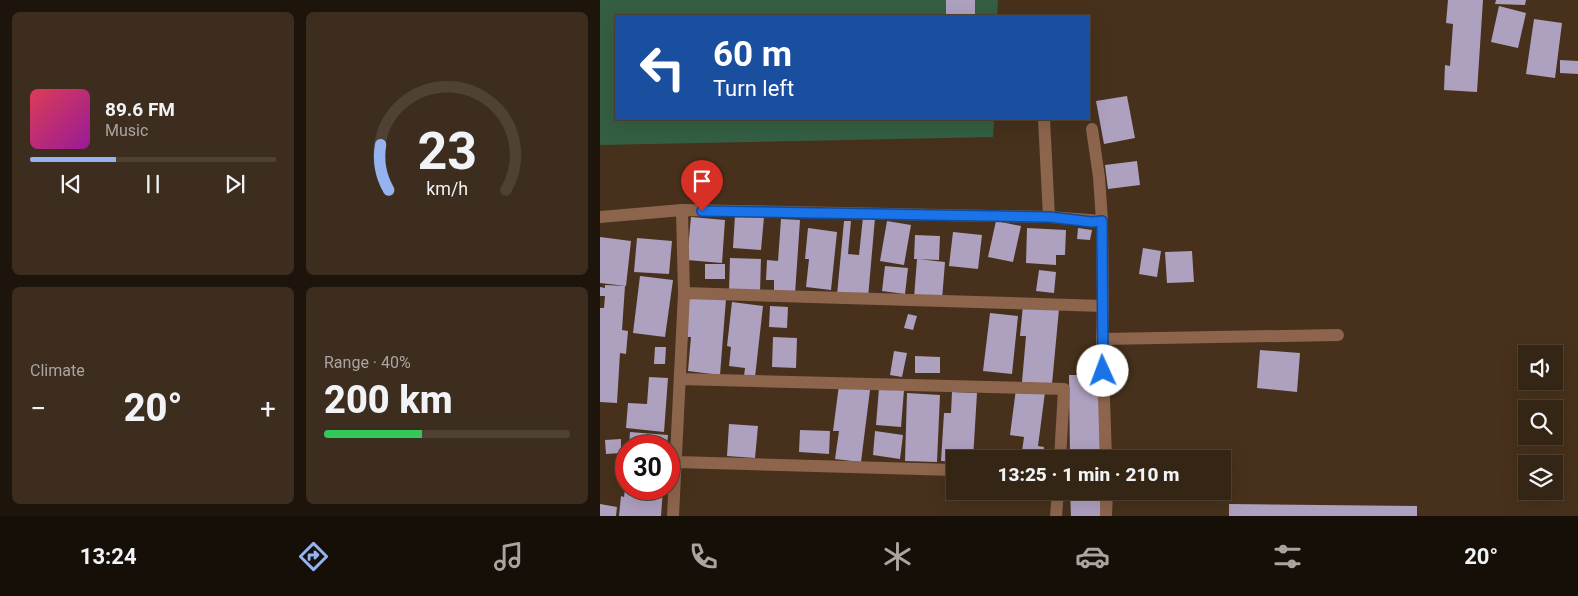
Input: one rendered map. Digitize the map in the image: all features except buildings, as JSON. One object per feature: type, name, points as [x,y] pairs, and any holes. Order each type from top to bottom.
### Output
[{"type":"street","points":[[1044,120],[1049,217]]},
{"type":"street","points":[[1092,129],[1099,177],[1102,221],[1102,339],[1106,450]]},
{"type":"street","points":[[677,435],[684,293],[682,210]]},
{"type":"street","points":[[600,217],[682,210],[1049,217],[1092,222],[1102,221]]},
{"type":"street","points":[[684,293],[1103,306]]},
{"type":"street","points":[[1102,339],[1338,335]]},
{"type":"street","points":[[680,379],[1064,389],[1061,450]]},
{"type":"street","points":[[680,462],[946,470]]},
{"type":"street","points":[[674,516],[675,500]]},
{"type":"street","points":[[1056,516],[1057,500]]},
{"type":"street","points":[[1106,516],[1107,500]]},
{"type":"green space","points":[[600,0],[998,0],[997,15],[615,15],[615,120],[994,120],[993,137],[600,145]]},
{"type":"route","points":[[702,211],[1049,217],[1092,222],[1102,221],[1103,371]]}]
